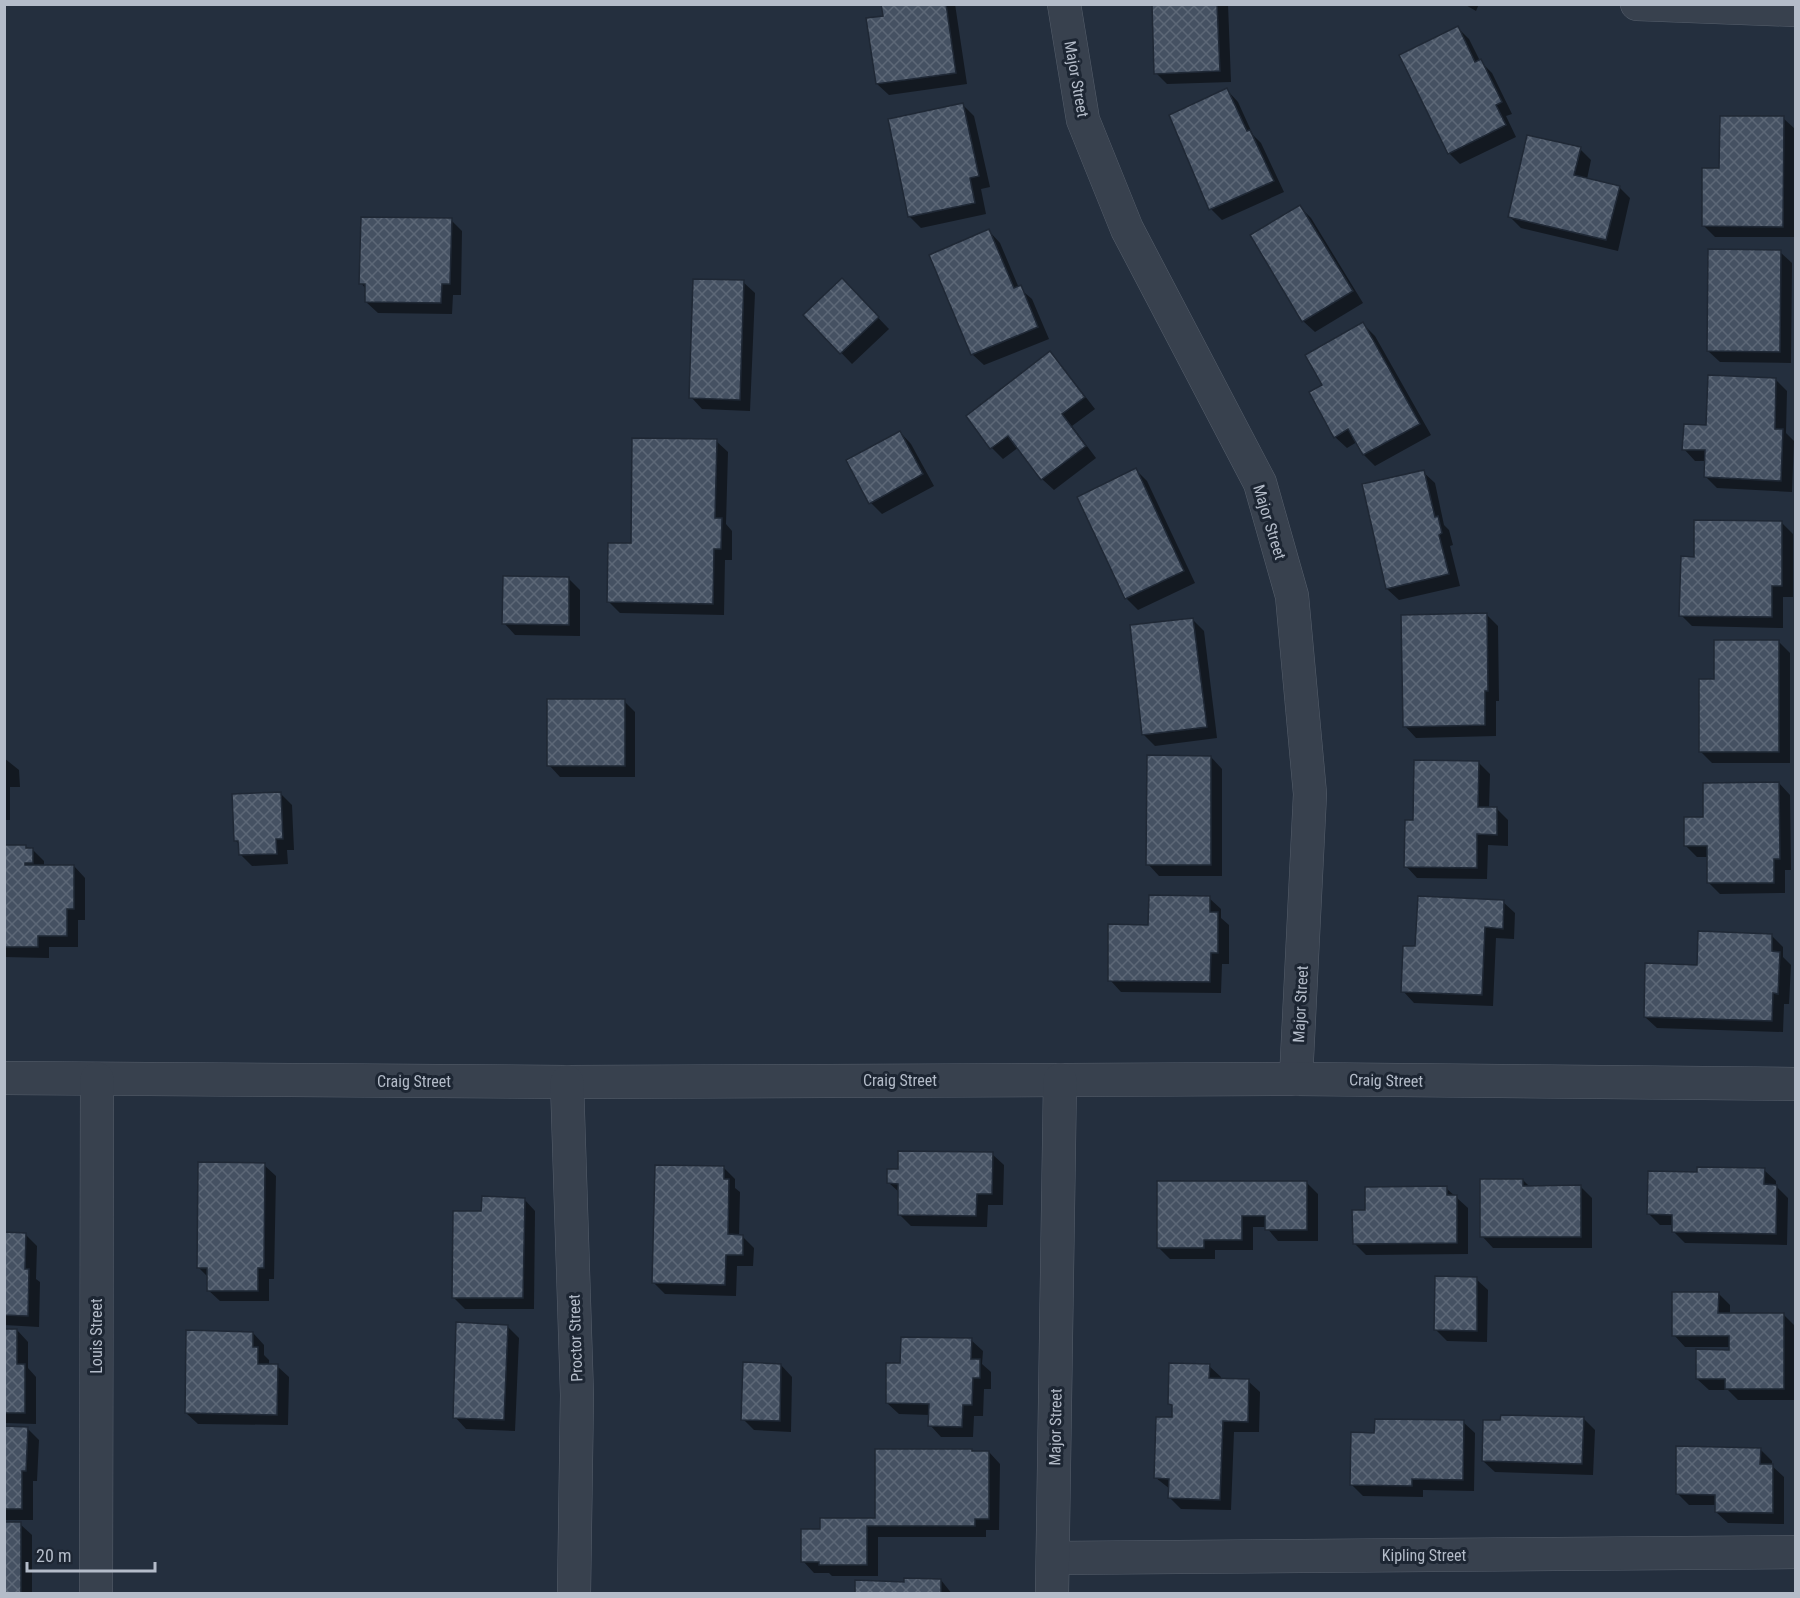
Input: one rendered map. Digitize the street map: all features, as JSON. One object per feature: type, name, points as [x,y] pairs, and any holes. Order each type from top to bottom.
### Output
[{"type":"street","name":"Major Street","points":[[1064,4],[1083,120],[1127,230],[1260,483],[1292,596],[1310,794],[1296,1079]]},
{"type":"street","points":[[1637,4],[1796,10]]},
{"type":"street","name":"Craig Street","points":[[4,1078],[567,1082],[1296,1079],[1796,1084]]},
{"type":"street","name":"Louis Street","points":[[96,1593],[97,1080]]},
{"type":"street","name":"Major Street","points":[[1052,1593],[1060,1080]]},
{"type":"street","name":"Proctor Street","points":[[567,1082],[577,1395],[574,1593]]},
{"type":"street","name":"Kipling Street","points":[[1053,1558],[1796,1552]]},
{"type":"building","points":[[881,4],[946,4],[956,73],[876,84],[866,18],[883,16]]},
{"type":"building","points":[[1152,4],[1217,4],[1220,71],[1154,74]]},
{"type":"building","points":[[1458,26],[1475,62],[1481,59],[1502,102],[1496,105],[1506,125],[1448,154],[1399,55]]},
{"type":"building","points":[[1227,88],[1274,181],[1209,210],[1169,115]]},
{"type":"building","points":[[963,103],[979,176],[970,178],[975,203],[908,217],[888,119]]},
{"type":"building","points":[[1720,116],[1784,116],[1783,227],[1702,226],[1702,168],[1719,168]]},
{"type":"building","points":[[1527,135],[1581,147],[1574,175],[1620,186],[1606,240],[1508,217]]},
{"type":"building","points":[[1300,205],[1353,291],[1302,322],[1250,235]]},
{"type":"building","points":[[361,217],[452,218],[450,284],[442,284],[441,303],[365,302],[365,284],[359,284]]},
{"type":"building","points":[[989,229],[1014,288],[1021,285],[1038,327],[971,355],[929,255]]},
{"type":"building","points":[[1708,249],[1781,250],[1780,352],[1707,351]]},
{"type":"building","points":[[842,278],[879,317],[840,354],[803,315]]},
{"type":"building","points":[[693,279],[744,280],[740,400],[689,398]]},
{"type":"building","points":[[1363,322],[1420,424],[1363,455],[1348,429],[1334,438],[1309,392],[1322,385],[1305,355]]},
{"type":"building","points":[[1050,351],[1085,397],[1062,414],[1086,446],[1041,480],[1008,436],[990,449],[966,416]]},
{"type":"building","points":[[1708,375],[1776,378],[1775,429],[1783,429],[1781,481],[1704,477],[1705,450],[1682,450],[1684,424],[1706,425]]},
{"type":"building","points":[[900,431],[923,474],[869,504],[846,460]]},
{"type":"building","points":[[632,438],[717,439],[715,518],[722,518],[721,549],[714,549],[713,604],[607,602],[608,543],[631,543]]},
{"type":"building","points":[[1136,468],[1184,571],[1125,599],[1077,497]]},
{"type":"building","points":[[1424,470],[1435,517],[1438,516],[1442,533],[1439,535],[1449,574],[1386,589],[1362,484]]},
{"type":"building","points":[[1694,520],[1782,521],[1782,586],[1772,586],[1772,617],[1679,616],[1681,556],[1694,557]]},
{"type":"building","points":[[503,576],[569,577],[569,625],[502,624]]},
{"type":"building","points":[[1487,613],[1488,691],[1485,691],[1485,725],[1403,727],[1401,615]]},
{"type":"building","points":[[1193,618],[1207,727],[1142,735],[1130,625]]},
{"type":"building","points":[[1714,640],[1779,640],[1779,752],[1699,752],[1699,679],[1714,679]]},
{"type":"building","points":[[547,699],[625,699],[625,766],[547,766]]},
{"type":"building","points":[[1147,755],[1211,756],[1211,865],[1146,865]]},
{"type":"building","points":[[1414,760],[1479,761],[1478,807],[1497,807],[1497,835],[1477,834],[1477,868],[1404,867],[1405,820],[1413,820]]},
{"type":"building","points":[[1779,782],[1780,859],[1774,859],[1774,883],[1707,883],[1707,846],[1684,846],[1684,817],[1703,817],[1703,783]]},
{"type":"building","points":[[281,792],[283,839],[276,839],[277,854],[239,855],[238,841],[234,841],[232,794]]},
{"type":"building","points":[[4,845],[26,845],[26,848],[33,848],[33,863],[25,863],[25,865],[74,865],[74,909],[67,909],[67,936],[38,936],[38,947],[4,947]]},
{"type":"building","points":[[1149,895],[1210,896],[1210,912],[1218,912],[1218,953],[1211,953],[1210,982],[1108,981],[1108,924],[1148,925]]},
{"type":"building","points":[[1418,896],[1504,900],[1503,929],[1485,927],[1482,995],[1401,992],[1403,946],[1415,946]]},
{"type":"building","points":[[1698,931],[1772,934],[1772,951],[1780,952],[1778,994],[1773,993],[1772,1021],[1644,1017],[1645,963],[1697,965]]},
{"type":"building","points":[[898,1151],[993,1152],[992,1194],[977,1194],[976,1216],[898,1215],[898,1184],[887,1183],[887,1169],[898,1169]]},
{"type":"building","points":[[198,1162],[265,1163],[264,1268],[258,1268],[258,1291],[207,1291],[207,1268],[197,1268]]},
{"type":"building","points":[[655,1165],[724,1166],[724,1179],[729,1179],[728,1234],[743,1235],[743,1255],[726,1255],[725,1285],[652,1283]]},
{"type":"building","points":[[1697,1167],[1765,1168],[1764,1184],[1777,1185],[1776,1234],[1672,1232],[1672,1215],[1647,1214],[1648,1171],[1697,1172]]},
{"type":"building","points":[[1480,1179],[1523,1179],[1523,1186],[1581,1185],[1581,1237],[1480,1237]]},
{"type":"building","points":[[1157,1181],[1307,1181],[1307,1230],[1265,1230],[1265,1216],[1242,1216],[1242,1240],[1204,1240],[1204,1248],[1157,1248]]},
{"type":"building","points":[[1447,1186],[1447,1195],[1457,1195],[1457,1243],[1353,1244],[1352,1210],[1365,1210],[1365,1187]]},
{"type":"building","points":[[482,1196],[525,1198],[523,1298],[452,1298],[453,1211],[481,1211]]},
{"type":"building","points":[[4,1232],[26,1233],[25,1269],[29,1269],[28,1316],[4,1315]]},
{"type":"building","points":[[1435,1276],[1477,1277],[1477,1331],[1434,1330]]},
{"type":"building","points":[[1672,1292],[1719,1292],[1718,1313],[1784,1313],[1784,1389],[1725,1389],[1725,1379],[1696,1379],[1696,1349],[1729,1350],[1729,1336],[1672,1336]]},
{"type":"building","points":[[456,1322],[508,1325],[504,1420],[453,1418]]},
{"type":"building","points":[[4,1329],[17,1329],[17,1364],[25,1364],[25,1413],[4,1413]]},
{"type":"building","points":[[186,1330],[253,1332],[253,1347],[258,1347],[258,1364],[278,1364],[277,1415],[185,1413]]},
{"type":"building","points":[[901,1337],[972,1338],[971,1359],[980,1359],[980,1378],[973,1378],[972,1405],[963,1405],[962,1427],[928,1426],[929,1404],[886,1403],[886,1363],[900,1363]]},
{"type":"building","points":[[743,1362],[781,1364],[780,1421],[741,1420]]},
{"type":"building","points":[[1169,1363],[1210,1364],[1209,1378],[1249,1379],[1248,1422],[1223,1421],[1220,1500],[1168,1498],[1169,1479],[1154,1478],[1156,1417],[1172,1417],[1172,1405],[1168,1404]]},
{"type":"building","points":[[1501,1415],[1584,1417],[1582,1464],[1482,1461],[1483,1420],[1500,1420]]},
{"type":"building","points":[[1375,1419],[1464,1420],[1463,1480],[1412,1479],[1412,1486],[1350,1485],[1351,1432],[1374,1433]]},
{"type":"building","points":[[4,1426],[28,1427],[26,1471],[22,1471],[22,1509],[4,1509]]},
{"type":"building","points":[[1676,1446],[1761,1448],[1760,1464],[1773,1464],[1773,1513],[1715,1512],[1715,1495],[1676,1494]]},
{"type":"building","points":[[875,1449],[989,1451],[989,1519],[975,1519],[975,1526],[867,1526],[867,1565],[819,1565],[819,1562],[801,1562],[801,1529],[820,1529],[820,1518],[875,1518]]},
{"type":"building","points":[[4,1522],[21,1522],[21,1594],[4,1594]]},
{"type":"building","points":[[904,1578],[941,1579],[941,1594],[855,1594],[855,1580],[904,1582]]}]
